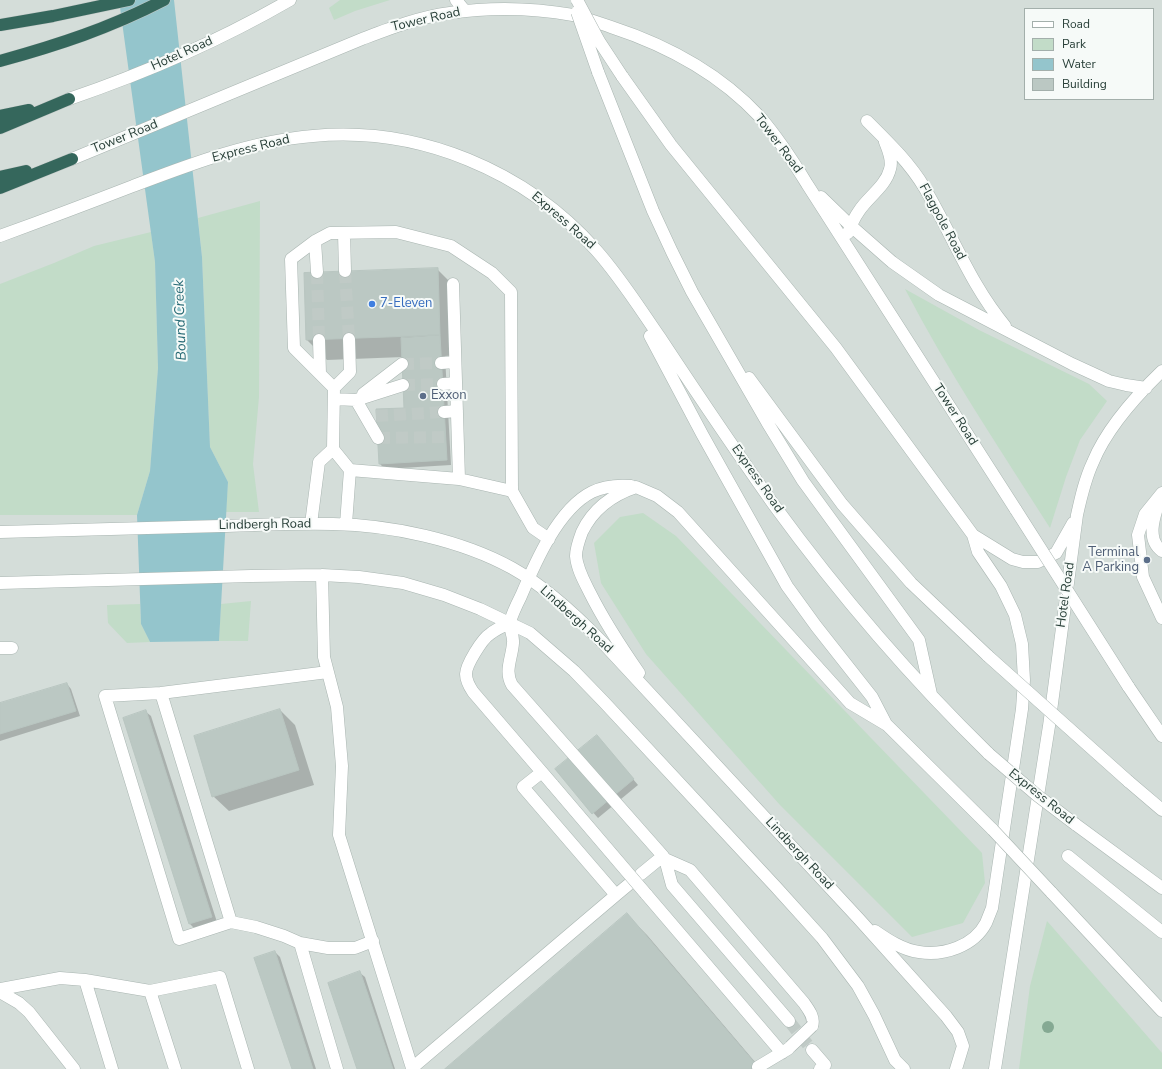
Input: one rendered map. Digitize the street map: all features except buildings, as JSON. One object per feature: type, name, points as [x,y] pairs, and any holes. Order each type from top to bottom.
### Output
[{"type":"highway","points":[[0,25],[53,16],[129,0]]},
{"type":"highway","points":[[0,60],[58,45],[124,20],[164,0]]},
{"type":"highway","points":[[0,116],[42,107],[69,99]]},
{"type":"highway","points":[[0,128],[69,99]]},
{"type":"highway","points":[[0,177],[72,159]]},
{"type":"highway","points":[[0,188],[72,159]]},
{"type":"street","name":"Hotel Road","points":[[69,99],[124,80],[203,45],[290,0]]},
{"type":"street","points":[[456,0],[465,11]]},
{"type":"street","points":[[572,0],[598,72],[656,218],[679,266],[714,332],[803,481],[919,640],[931,694]]},
{"type":"street","points":[[577,0],[599,41],[622,76],[672,145],[836,348],[973,535],[978,552],[1001,586],[1015,615],[1022,644],[1024,663],[1022,709],[992,908],[986,923],[972,940],[952,949],[930,953],[918,952],[896,944],[858,918]]},
{"type":"street","name":"Tower Road","points":[[72,159],[390,28],[448,13],[465,11],[513,10],[574,16],[620,30],[661,46],[718,80],[746,104],[773,132],[1128,686],[1162,736]]},
{"type":"street","name":"Flagpole Road","points":[[867,121],[897,151],[924,187],[967,270],[992,310],[1008,330]]},
{"type":"street","name":"Express Road","points":[[0,236],[168,173],[250,146],[272,141],[313,136],[354,134],[398,139],[457,156],[516,183],[551,207],[597,250],[799,538],[851,604],[909,672],[989,754],[1038,796],[1162,888]]},
{"type":"street","points":[[851,252],[848,235],[851,226],[859,210],[886,180],[891,168],[890,155],[883,137]]},
{"type":"street","points":[[807,184],[892,262],[922,284],[954,303],[1109,381],[1126,386],[1146,388]]},
{"type":"street","points":[[344,232],[345,271]]},
{"type":"street","points":[[378,438],[371,416],[356,400],[334,394],[320,374],[294,348],[291,259],[315,240],[330,233],[396,232],[452,246],[492,272],[511,292],[512,491],[533,528],[549,539]]},
{"type":"street","points":[[315,240],[317,272]]},
{"type":"street","points":[[453,284],[457,411],[451,437],[459,479]]},
{"type":"street","points":[[622,284],[702,434],[780,574],[802,607],[872,697],[887,725]]},
{"type":"street","points":[[714,332],[842,504],[911,583],[988,656],[1162,810]]},
{"type":"street","points":[[346,524],[350,470],[333,449],[334,394],[350,372],[349,339]]},
{"type":"street","points":[[319,340],[320,374]]},
{"type":"street","points":[[441,363],[456,362]]},
{"type":"street","points":[[356,400],[402,364]]},
{"type":"street","name":"Hotel Road","points":[[995,1069],[1045,749],[1077,515],[1085,482],[1093,461],[1102,444],[1114,425],[1162,372]]},
{"type":"street","points":[[443,384],[456,383]]},
{"type":"street","points":[[356,400],[403,385]]},
{"type":"street","points":[[444,412],[457,411]]},
{"type":"street","points":[[311,524],[319,462],[333,449]]},
{"type":"street","points":[[350,470],[459,479],[512,491]]},
{"type":"street","points":[[758,1067],[786,1050],[812,1026],[812,1017],[804,1003],[690,870],[664,857],[512,685],[509,679],[509,663],[514,643],[510,623],[528,578],[557,526],[570,510],[592,492],[612,486],[636,487],[657,496],[678,512],[850,703],[887,725],[993,830],[1162,1011]]},
{"type":"street","points":[[636,487],[609,500],[594,514],[586,524],[581,534],[577,544],[576,554],[582,576],[603,619],[661,706]]},
{"type":"street","points":[[1162,493],[1154,519],[1152,536],[1158,549],[1162,551]]},
{"type":"street","points":[[1162,493],[1144,514],[1138,535],[1143,577],[1162,618]]},
{"type":"street","points":[[973,535],[1012,559],[1023,562],[1038,562],[1056,552],[1065,539],[1077,515]]},
{"type":"street","name":"Lindbergh Road","points":[[0,532],[346,524],[397,530],[440,540],[498,562],[528,578],[541,587],[587,627],[858,918],[946,1016],[958,1032],[962,1046],[956,1069]]},
{"type":"street","points":[[322,575],[324,657],[338,707],[341,758],[339,835],[412,1068],[628,885]]},
{"type":"street","points":[[0,583],[251,576],[322,575],[359,577],[403,583],[423,588],[462,602],[530,633],[588,685],[765,874],[822,938],[858,986],[874,1015],[895,1065],[904,1069]]},
{"type":"street","points":[[510,623],[490,634],[482,641],[467,667],[466,679],[473,692],[646,894],[786,1050]]},
{"type":"street","points":[[0,648],[12,648]]},
{"type":"street","points":[[328,672],[160,693],[105,696],[179,938],[231,922],[256,927],[300,943],[328,948],[355,948],[373,941]]},
{"type":"street","points":[[160,693],[231,922]]},
{"type":"street","points":[[542,772],[523,788],[616,895]]},
{"type":"street","points":[[1068,856],[1162,932]]},
{"type":"street","points":[[641,874],[664,857]]},
{"type":"street","points":[[664,857],[672,886],[789,1022]]},
{"type":"street","points":[[300,943],[337,1069]]},
{"type":"street","points":[[0,989],[60,978],[85,980],[150,991],[220,977],[248,1069]]},
{"type":"street","points":[[85,980],[112,1069]]},
{"type":"street","points":[[150,991],[175,1069]]},
{"type":"street","points":[[0,992],[19,1003],[29,1012],[73,1068]]},
{"type":"street","points":[[1145,992],[1162,999]]},
{"type":"street","points":[[812,1050],[825,1065],[820,1069]]},
{"type":"shaded area","points":[[0,0],[1162,0],[1162,1069],[0,1069]]},
{"type":"green space","points":[[340,0],[390,0],[355,11],[334,20],[329,8]]},
{"type":"green space","points":[[260,201],[259,397],[253,464],[259,512],[226,512],[228,482],[210,447],[202,257],[198,218]]},
{"type":"green space","points":[[151,232],[155,262],[158,368],[150,471],[137,515],[0,515],[0,284],[94,246]]},
{"type":"green space","points":[[905,289],[979,330],[1089,384],[1107,401],[1080,440],[1066,477],[1050,528],[993,440],[939,350]]},
{"type":"green space","points":[[643,513],[676,536],[982,853],[985,883],[963,923],[912,937],[780,805],[646,654],[601,583],[594,543],[620,517]]},
{"type":"green space","points":[[251,601],[248,641],[219,641],[221,604]]},
{"type":"green space","points":[[140,604],[141,624],[150,642],[127,643],[108,623],[107,605]]},
{"type":"green space","points":[[1047,921],[1162,1053],[1162,1069],[1019,1069],[1030,986]]},
{"type":"water","name":"Bound Creek","points":[[119,0],[174,0],[202,257],[210,447],[228,482],[219,641],[150,642],[141,624],[137,515],[150,471],[158,368],[155,262]]},
{"type":"tunnel","points":[[345,271],[349,339]]},
{"type":"tunnel","points":[[317,272],[319,340]]},
{"type":"tunnel","points":[[402,364],[441,363]]},
{"type":"tunnel","points":[[403,385],[443,384]]},
{"type":"tunnel","points":[[376,416],[444,412]]},
{"type":"tunnel","points":[[378,438],[446,437]]},
{"type":"tunnel","points":[[789,1021],[812,1050]]},
{"type":"place","name":"7-Eleven","points":[[372,304]]},
{"type":"place","name":"Exxon","points":[[423,396]]},
{"type":"place","name":"Terminal A Parking","points":[[1147,560]]}]
